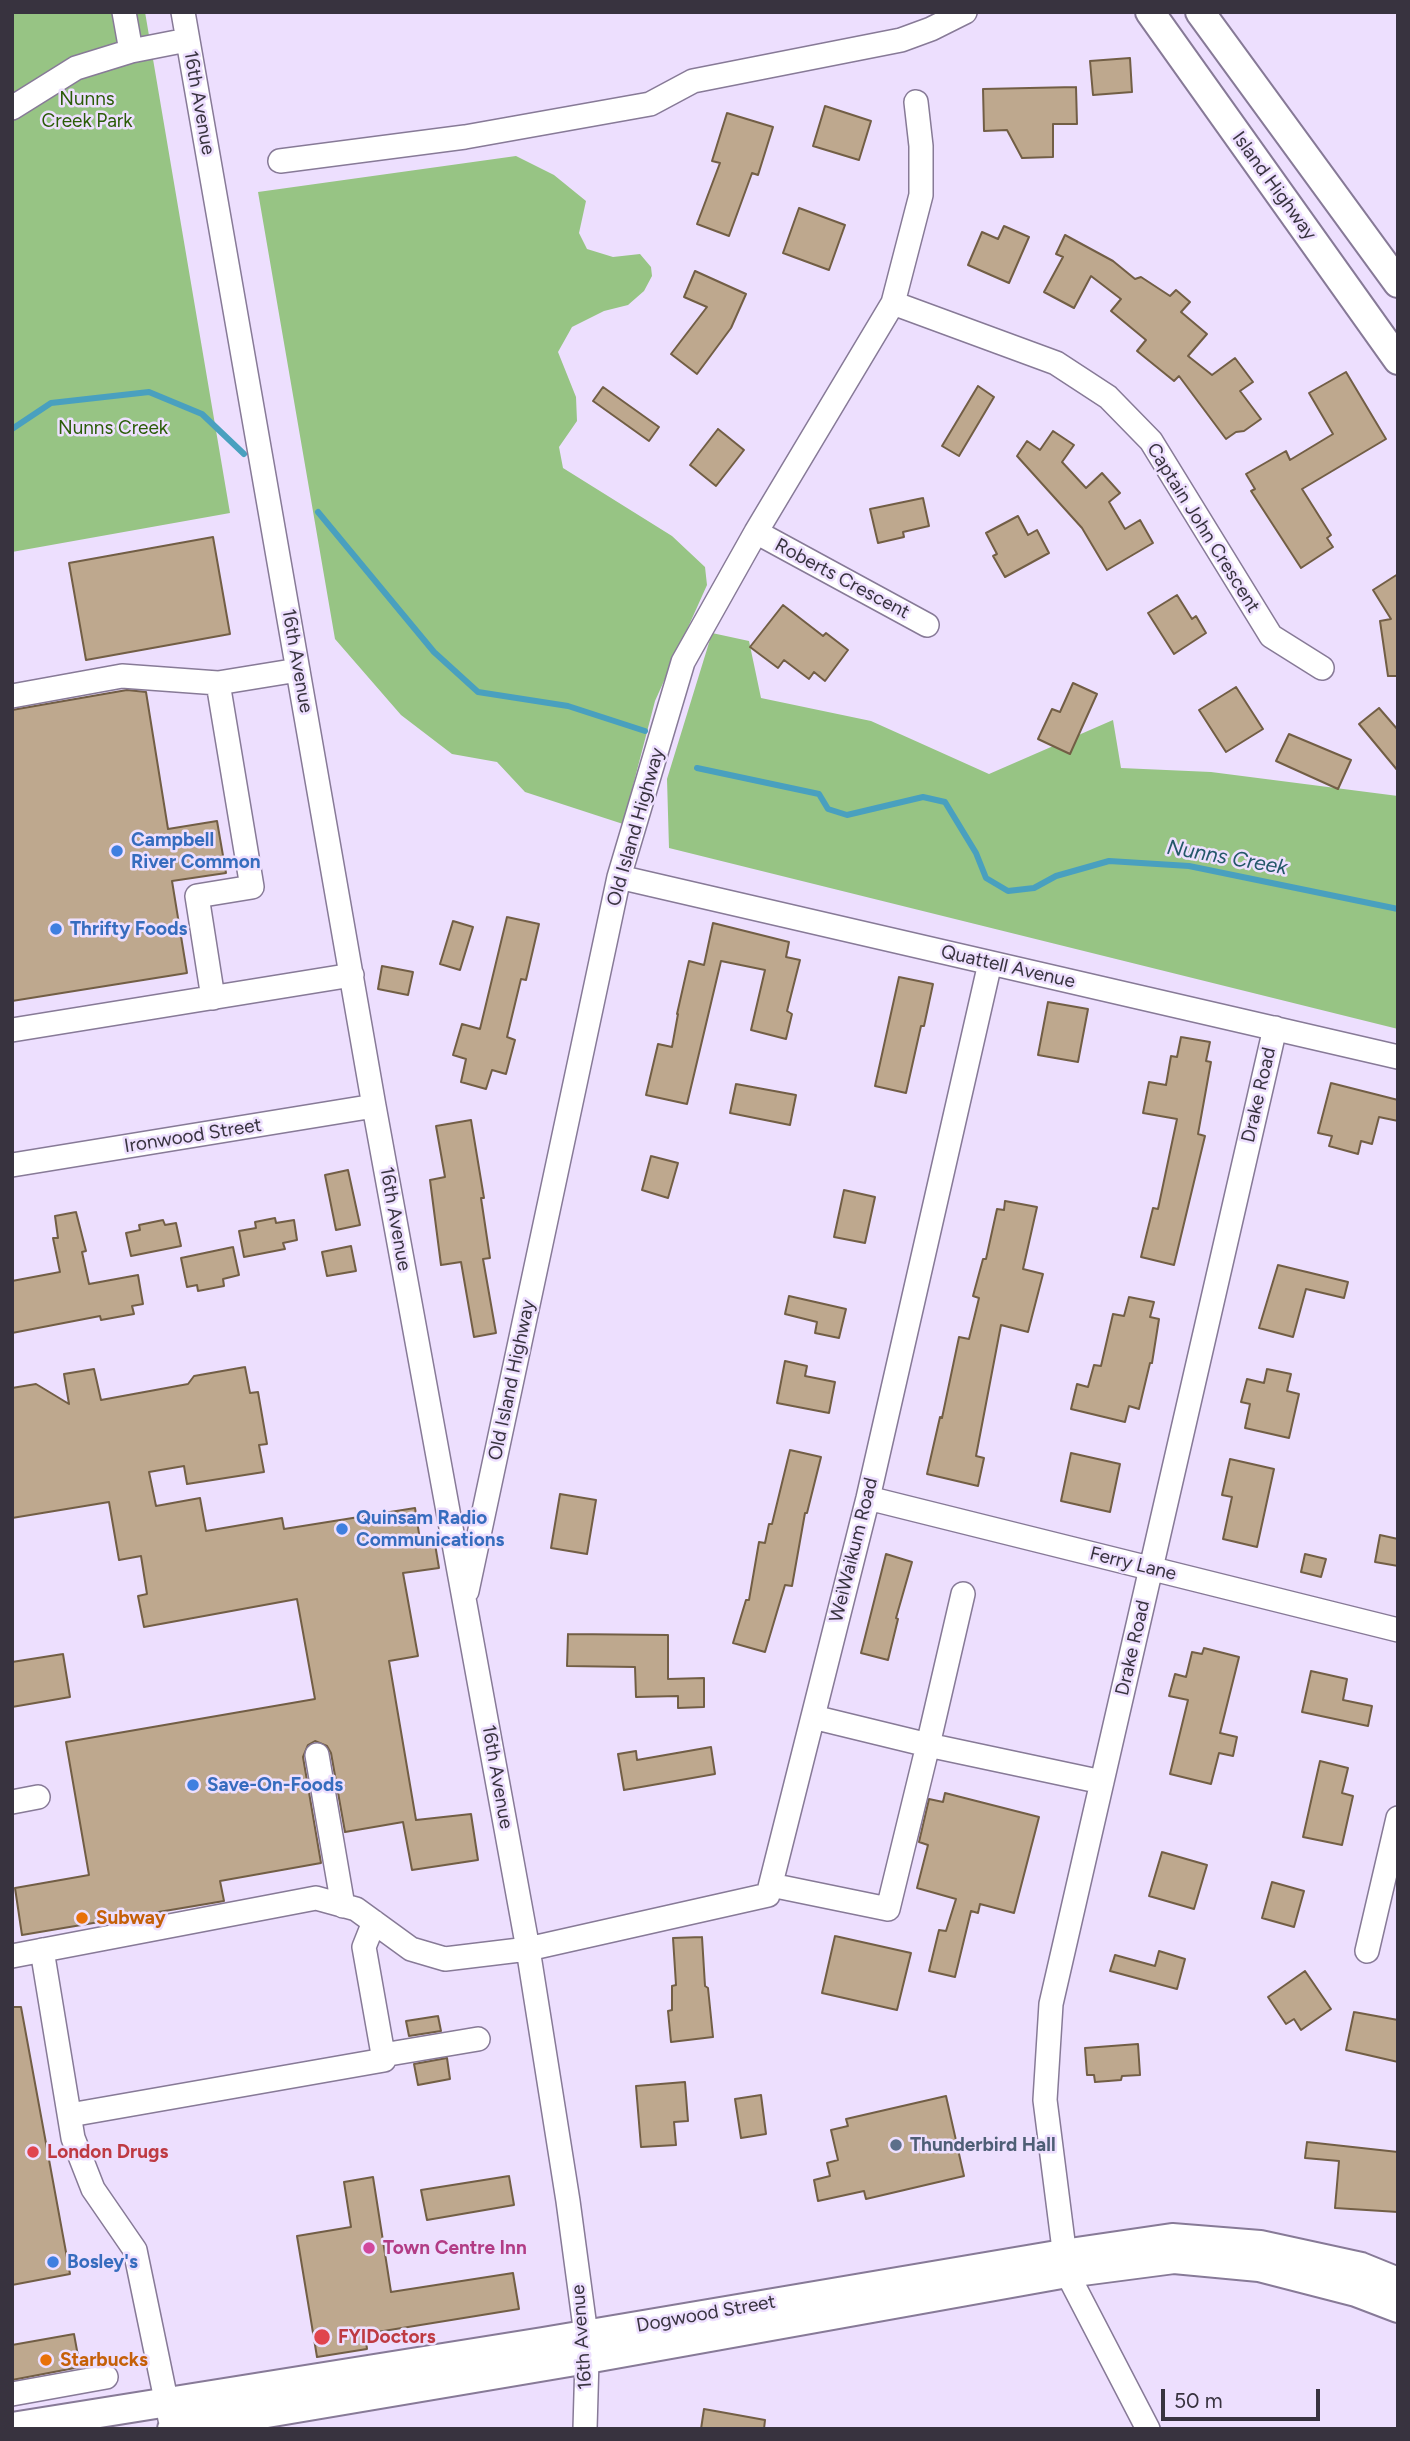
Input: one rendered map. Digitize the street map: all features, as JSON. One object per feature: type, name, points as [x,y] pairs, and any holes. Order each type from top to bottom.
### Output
[{"type":"main road","name":"Island Highway","points":[[1150,12],[1398,360]]},
{"type":"main road","points":[[1200,12],[1398,283]]},
{"type":"main road","points":[[1216,12],[1270,108]]},
{"type":"main road","name":"Dogwood Street","points":[[12,2427],[169,2416],[587,2347],[1065,2263],[1172,2238],[1260,2245],[1362,2267],[1390,2287]]},
{"type":"main road","points":[[1390,2287],[1398,2320]]},
{"type":"street","points":[[124,12],[131,51]]},
{"type":"street","name":"16th Avenue","points":[[183,12],[374,1106],[528,1949],[568,2200],[587,2347],[585,2429]]},
{"type":"street","points":[[280,161],[465,137],[650,104],[693,81],[901,40],[965,12]]},
{"type":"street","points":[[12,108],[76,68],[131,51],[187,40]]},
{"type":"street","name":"Old Island Highway","points":[[464,1600],[619,877],[683,662],[756,532],[893,303],[921,195],[921,146],[916,102]]},
{"type":"street","name":"Captain John Crescent","points":[[893,303],[1056,363],[1108,397],[1151,441],[1270,636],[1322,668]]},
{"type":"street","name":"Roberts Crescent","points":[[756,532],[927,625]]},
{"type":"street","points":[[12,696],[122,676],[218,683],[298,670]]},
{"type":"street","points":[[213,998],[197,896],[252,887],[218,683]]},
{"type":"street","name":"Quattell Avenue","points":[[619,877],[1398,1057]]},
{"type":"street","name":"WeiWaikum Road","points":[[771,1885],[868,1499],[990,963]]},
{"type":"street","points":[[12,1030],[352,975]]},
{"type":"street","name":"Drake Road","points":[[1065,2263],[1045,2100],[1051,2004],[1275,1028]]},
{"type":"street","name":"Ironwood Street","points":[[12,1165],[374,1106]]},
{"type":"street","name":"Ferry Lane","points":[[868,1499],[1398,1630]]},
{"type":"street","points":[[12,1956],[316,1898],[356,1909],[411,1949],[445,1959],[528,1949],[768,1895],[771,1885],[888,1909],[963,1594]]},
{"type":"street","points":[[813,1717],[1102,1782]]},
{"type":"street","points":[[317,1755],[343,1906]]},
{"type":"street","points":[[12,1802],[38,1797]]},
{"type":"street","points":[[1367,1951],[1398,1818]]},
{"type":"street","points":[[70,2115],[384,2060],[364,1947],[374,1922]]},
{"type":"street","points":[[42,1950],[73,2138],[93,2189],[135,2250],[169,2416]]},
{"type":"street","points":[[383,2055],[478,2039]]},
{"type":"street","points":[[1065,2263],[1148,2429]]},
{"type":"street","points":[[12,2394],[106,2377]]},
{"type":"green space","name":"Nunns Creek","points":[[12,12],[145,12],[230,513],[12,552]]},
{"type":"green space","points":[[516,156],[554,175],[586,201],[579,233],[587,249],[613,257],[640,254],[651,267],[652,276],[644,291],[628,305],[604,311],[572,327],[558,352],[576,397],[577,421],[559,447],[563,468],[672,536],[705,567],[707,585],[655,701],[623,824],[525,792],[497,762],[452,754],[401,715],[335,639],[258,192]]},
{"type":"green space","points":[[712,633],[749,641],[761,698],[871,721],[989,774],[1113,720],[1121,768],[1211,772],[1398,796],[1398,1029],[669,848],[667,779]]},
{"type":"building","points":[[1130,58],[1132,92],[1093,95],[1090,61]]},
{"type":"building","points":[[1076,87],[1077,124],[1053,124],[1053,157],[1022,158],[1007,130],[984,131],[983,89]]},
{"type":"building","points":[[825,106],[871,121],[859,160],[813,146]]},
{"type":"building","points":[[727,113],[773,127],[758,175],[752,173],[729,236],[697,224],[720,163],[712,161]]},
{"type":"building","points":[[799,208],[845,225],[829,270],[783,253]]},
{"type":"building","points":[[1004,226],[1029,237],[1009,283],[968,265],[982,232],[998,239]]},
{"type":"building","points":[[1065,235],[1113,261],[1135,279],[1141,277],[1170,296],[1176,290],[1190,302],[1181,312],[1207,334],[1188,356],[1212,375],[1235,358],[1253,382],[1240,391],[1261,419],[1226,439],[1179,376],[1174,381],[1137,351],[1146,340],[1111,311],[1121,299],[1091,276],[1074,308],[1044,292],[1063,257],[1056,254]]},
{"type":"building","points":[[695,271],[746,294],[731,328],[697,374],[671,354],[707,307],[684,297]]},
{"type":"building","points":[[1346,372],[1386,439],[1302,489],[1331,535],[1327,538],[1333,547],[1301,568],[1251,491],[1255,489],[1246,474],[1286,451],[1290,460],[1333,434],[1309,393]]},
{"type":"building","points":[[978,386],[994,397],[959,456],[942,446]]},
{"type":"building","points":[[603,387],[659,427],[649,441],[593,401]]},
{"type":"building","points":[[718,429],[744,450],[716,486],[690,465]]},
{"type":"building","points":[[1053,431],[1074,445],[1062,462],[1086,488],[1102,473],[1120,493],[1109,502],[1125,529],[1140,520],[1153,543],[1107,570],[1082,528],[1017,456],[1027,441],[1040,450]]},
{"type":"building","points":[[923,498],[929,526],[903,532],[904,537],[878,543],[870,509]]},
{"type":"building","points":[[1018,516],[1028,535],[1037,530],[1049,553],[1005,577],[993,556],[997,554],[986,533]]},
{"type":"building","points":[[213,537],[230,634],[86,660],[69,563]]},
{"type":"building","points":[[1398,574],[1398,676],[1388,676],[1380,621],[1391,619],[1373,590]]},
{"type":"building","points":[[1177,595],[1192,619],[1196,616],[1206,633],[1174,654],[1148,613]]},
{"type":"building","points":[[783,605],[823,636],[826,633],[848,650],[825,681],[814,672],[809,679],[784,660],[778,668],[750,647]]},
{"type":"building","points":[[1073,683],[1097,694],[1070,754],[1038,739],[1052,709],[1060,712]]},
{"type":"building","points":[[1236,687],[1263,729],[1226,752],[1199,710]]},
{"type":"building","name":"Campbell River Common","points":[[127,690],[146,692],[168,829],[217,821],[226,873],[172,881],[187,973],[12,1001],[12,710]]},
{"type":"building","points":[[1379,708],[1398,730],[1398,771],[1359,724]]},
{"type":"building","points":[[1289,734],[1351,760],[1338,789],[1276,761]]},
{"type":"building","points":[[507,917],[539,924],[526,980],[521,979],[507,1037],[515,1040],[506,1074],[492,1070],[486,1089],[461,1082],[466,1059],[453,1055],[462,1024],[480,1029]]},
{"type":"building","points":[[453,921],[473,927],[460,970],[440,964]]},
{"type":"building","points":[[713,923],[789,942],[786,957],[800,960],[787,1011],[792,1014],[786,1039],[751,1030],[765,970],[721,961],[687,1104],[646,1095],[658,1044],[672,1047],[689,961],[704,965]]},
{"type":"building","points":[[382,966],[413,972],[408,995],[378,989]]},
{"type":"building","points":[[899,977],[933,984],[906,1093],[875,1086]]},
{"type":"building","points":[[1048,1002],[1088,1009],[1078,1062],[1038,1055]]},
{"type":"building","points":[[1181,1037],[1210,1042],[1206,1061],[1211,1062],[1198,1134],[1205,1136],[1174,1265],[1141,1257],[1153,1208],[1158,1209],[1177,1119],[1143,1113],[1149,1082],[1166,1085],[1171,1056],[1177,1057]]},
{"type":"building","points":[[1331,1083],[1398,1100],[1398,1121],[1379,1117],[1372,1144],[1361,1141],[1358,1154],[1329,1146],[1332,1136],[1318,1133]]},
{"type":"building","points":[[736,1084],[796,1095],[790,1125],[730,1113]]},
{"type":"building","points":[[471,1120],[484,1198],[481,1198],[490,1258],[483,1259],[496,1333],[474,1337],[461,1262],[441,1265],[430,1180],[445,1177],[436,1126]]},
{"type":"building","points":[[651,1156],[678,1163],[668,1198],[642,1190]]},
{"type":"building","points":[[348,1170],[360,1225],[336,1230],[325,1175]]},
{"type":"building","points":[[844,1190],[875,1197],[865,1243],[834,1237]]},
{"type":"building","points":[[1005,1201],[1037,1207],[1023,1269],[1043,1274],[1028,1332],[1001,1325],[976,1456],[984,1458],[978,1486],[927,1474],[959,1337],[969,1339],[979,1298],[973,1296],[983,1259],[986,1259],[997,1209],[1004,1210]]},
{"type":"building","points":[[76,1212],[86,1251],[82,1252],[89,1284],[138,1275],[143,1304],[132,1306],[134,1314],[101,1320],[100,1316],[12,1333],[12,1281],[60,1272],[53,1238],[58,1238],[55,1216]]},
{"type":"building","points":[[275,1218],[276,1223],[294,1220],[297,1240],[283,1243],[285,1249],[244,1257],[239,1231],[256,1228],[255,1222]]},
{"type":"building","points":[[163,1220],[165,1225],[176,1223],[181,1246],[131,1256],[126,1233],[140,1230],[139,1225]]},
{"type":"building","points":[[351,1246],[356,1271],[327,1276],[322,1252]]},
{"type":"building","points":[[233,1247],[239,1275],[223,1279],[224,1286],[198,1291],[197,1285],[187,1287],[181,1258]]},
{"type":"building","points":[[1278,1265],[1348,1282],[1344,1298],[1306,1289],[1293,1337],[1259,1328]]},
{"type":"building","points":[[789,1296],[846,1309],[839,1338],[815,1333],[817,1322],[785,1314]]},
{"type":"building","points":[[1129,1297],[1154,1302],[1150,1317],[1159,1319],[1152,1363],[1139,1409],[1129,1406],[1125,1422],[1071,1409],[1077,1384],[1088,1387],[1094,1365],[1101,1366],[1113,1314],[1124,1316]]},
{"type":"building","points":[[785,1361],[807,1366],[805,1376],[835,1382],[829,1413],[777,1403]]},
{"type":"building","points":[[245,1367],[250,1393],[258,1392],[267,1444],[259,1445],[264,1472],[187,1484],[184,1466],[149,1472],[156,1506],[200,1498],[206,1531],[282,1518],[284,1529],[415,1508],[420,1540],[434,1538],[439,1568],[403,1573],[418,1656],[389,1661],[416,1820],[471,1814],[478,1860],[412,1870],[403,1822],[345,1832],[331,1753],[327,1746],[315,1741],[308,1745],[303,1757],[321,1863],[220,1881],[224,1901],[22,1935],[15,1888],[89,1875],[66,1742],[315,1699],[297,1599],[144,1627],[138,1596],[147,1594],[141,1556],[119,1560],[109,1502],[12,1518],[12,1388],[36,1384],[69,1404],[64,1374],[94,1369],[101,1400],[188,1384],[194,1376]]},
{"type":"building","points":[[1267,1369],[1291,1374],[1287,1391],[1299,1394],[1289,1438],[1245,1428],[1250,1404],[1241,1402],[1247,1379],[1264,1383]]},
{"type":"building","points":[[790,1450],[821,1457],[805,1513],[792,1586],[785,1585],[765,1652],[733,1643],[746,1600],[749,1600],[759,1542],[765,1543],[769,1524],[772,1524]]},
{"type":"building","points":[[1071,1453],[1120,1464],[1110,1512],[1061,1501]]},
{"type":"building","points":[[1230,1459],[1274,1469],[1257,1547],[1223,1539],[1232,1497],[1222,1495]]},
{"type":"building","points":[[560,1494],[596,1500],[587,1554],[551,1548]]},
{"type":"building","points":[[1380,1535],[1398,1539],[1398,1566],[1375,1562]]},
{"type":"building","points":[[886,1554],[912,1562],[896,1618],[898,1619],[888,1660],[861,1653]]},
{"type":"building","points":[[1305,1554],[1326,1559],[1321,1577],[1301,1572]]},
{"type":"building","points":[[568,1634],[668,1635],[668,1679],[704,1678],[704,1707],[678,1708],[678,1696],[636,1697],[635,1667],[567,1666]]},
{"type":"building","points":[[1204,1648],[1239,1657],[1220,1733],[1237,1737],[1233,1756],[1219,1753],[1211,1784],[1170,1774],[1188,1700],[1169,1696],[1175,1674],[1186,1677],[1192,1652],[1202,1654]]},
{"type":"building","points":[[63,1654],[70,1697],[12,1707],[12,1662]]},
{"type":"building","points":[[1311,1671],[1347,1679],[1343,1700],[1372,1706],[1368,1726],[1302,1712]]},
{"type":"building","points":[[711,1747],[715,1774],[624,1790],[618,1754],[636,1751],[637,1760]]},
{"type":"building","points":[[1320,1761],[1348,1768],[1342,1793],[1353,1796],[1342,1845],[1303,1837]]},
{"type":"building","points":[[945,1793],[1039,1817],[1014,1913],[980,1904],[978,1913],[971,1911],[955,1977],[929,1971],[939,1930],[946,1931],[956,1899],[917,1888],[928,1845],[919,1842],[929,1799],[943,1802]]},
{"type":"building","points":[[1162,1852],[1207,1865],[1194,1909],[1149,1896]]},
{"type":"building","points":[[1272,1882],[1304,1891],[1294,1927],[1262,1918]]},
{"type":"building","points":[[835,1936],[911,1953],[897,2010],[822,1993]]},
{"type":"building","points":[[702,1937],[705,1986],[708,1988],[713,2037],[671,2042],[668,2011],[672,2010],[672,1986],[676,1985],[673,1938]]},
{"type":"building","points":[[1159,1951],[1185,1959],[1177,1989],[1110,1971],[1115,1955],[1155,1966]]},
{"type":"building","points":[[1305,1971],[1331,2009],[1301,2030],[1294,2019],[1286,2024],[1268,1997]]},
{"type":"building","points":[[12,2007],[21,2007],[70,2274],[12,2285]]},
{"type":"building","points":[[1354,2012],[1398,2020],[1398,2062],[1346,2050]]},
{"type":"building","points":[[438,2016],[441,2031],[409,2036],[406,2021]]},
{"type":"building","points":[[1138,2044],[1140,2075],[1095,2082],[1094,2075],[1087,2075],[1085,2048]]},
{"type":"building","points":[[447,2058],[450,2079],[418,2085],[414,2064]]},
{"type":"building","points":[[685,2082],[688,2121],[674,2122],[676,2145],[641,2147],[636,2086]]},
{"type":"building","points":[[761,2095],[766,2134],[741,2138],[735,2099]]},
{"type":"building","name":"Thunderbird Hall","points":[[946,2096],[964,2176],[866,2199],[864,2191],[818,2201],[814,2180],[830,2176],[827,2163],[838,2160],[831,2130],[848,2126],[846,2119]]},
{"type":"building","points":[[1307,2142],[1398,2152],[1398,2212],[1335,2208],[1339,2161],[1305,2158]]},
{"type":"building","points":[[509,2176],[514,2205],[427,2220],[421,2190]]},
{"type":"building","points":[[373,2177],[391,2292],[513,2273],[519,2309],[365,2334],[367,2349],[317,2357],[297,2236],[351,2227],[344,2182]]},
{"type":"building","name":"Starbucks","points":[[74,2334],[80,2367],[12,2380],[12,2345]]},
{"type":"building","points":[[704,2409],[765,2420],[764,2429],[701,2429]]},
{"type":"waterway","name":"Nunns Creek","points":[[12,429],[51,403],[149,392],[202,414],[244,454]]},
{"type":"waterway","name":"Nunns Creek","points":[[318,512],[434,652],[478,692],[568,706],[645,731]]},
{"type":"waterway","name":"Nunns Creek","points":[[697,768],[819,794],[828,809],[847,815],[923,797],[945,802],[976,853],[986,878],[1008,891],[1034,888],[1056,876],[1109,861],[1189,866],[1398,909]]},
{"type":"place","name":"Campbell River Common","points":[[117,851]]},
{"type":"place","name":"Thrifty Foods","points":[[56,929]]},
{"type":"place","name":"Quinsam Radio Communications","points":[[342,1529]]},
{"type":"place","name":"Save-On-Foods","points":[[193,1785]]},
{"type":"place","name":"Subway","points":[[82,1918]]},
{"type":"place","name":"Thunderbird Hall","points":[[896,2145]]},
{"type":"place","name":"London Drugs","points":[[33,2152]]},
{"type":"place","name":"Town Centre Inn","points":[[369,2248]]},
{"type":"place","name":"Bosley's","points":[[53,2262]]},
{"type":"place","name":"FYIDoctors","points":[[322,2337]]},
{"type":"place","name":"Starbucks","points":[[46,2360]]},
{"type":"park label","name":"Nunns Creek Park","points":[[87,110]]}]
